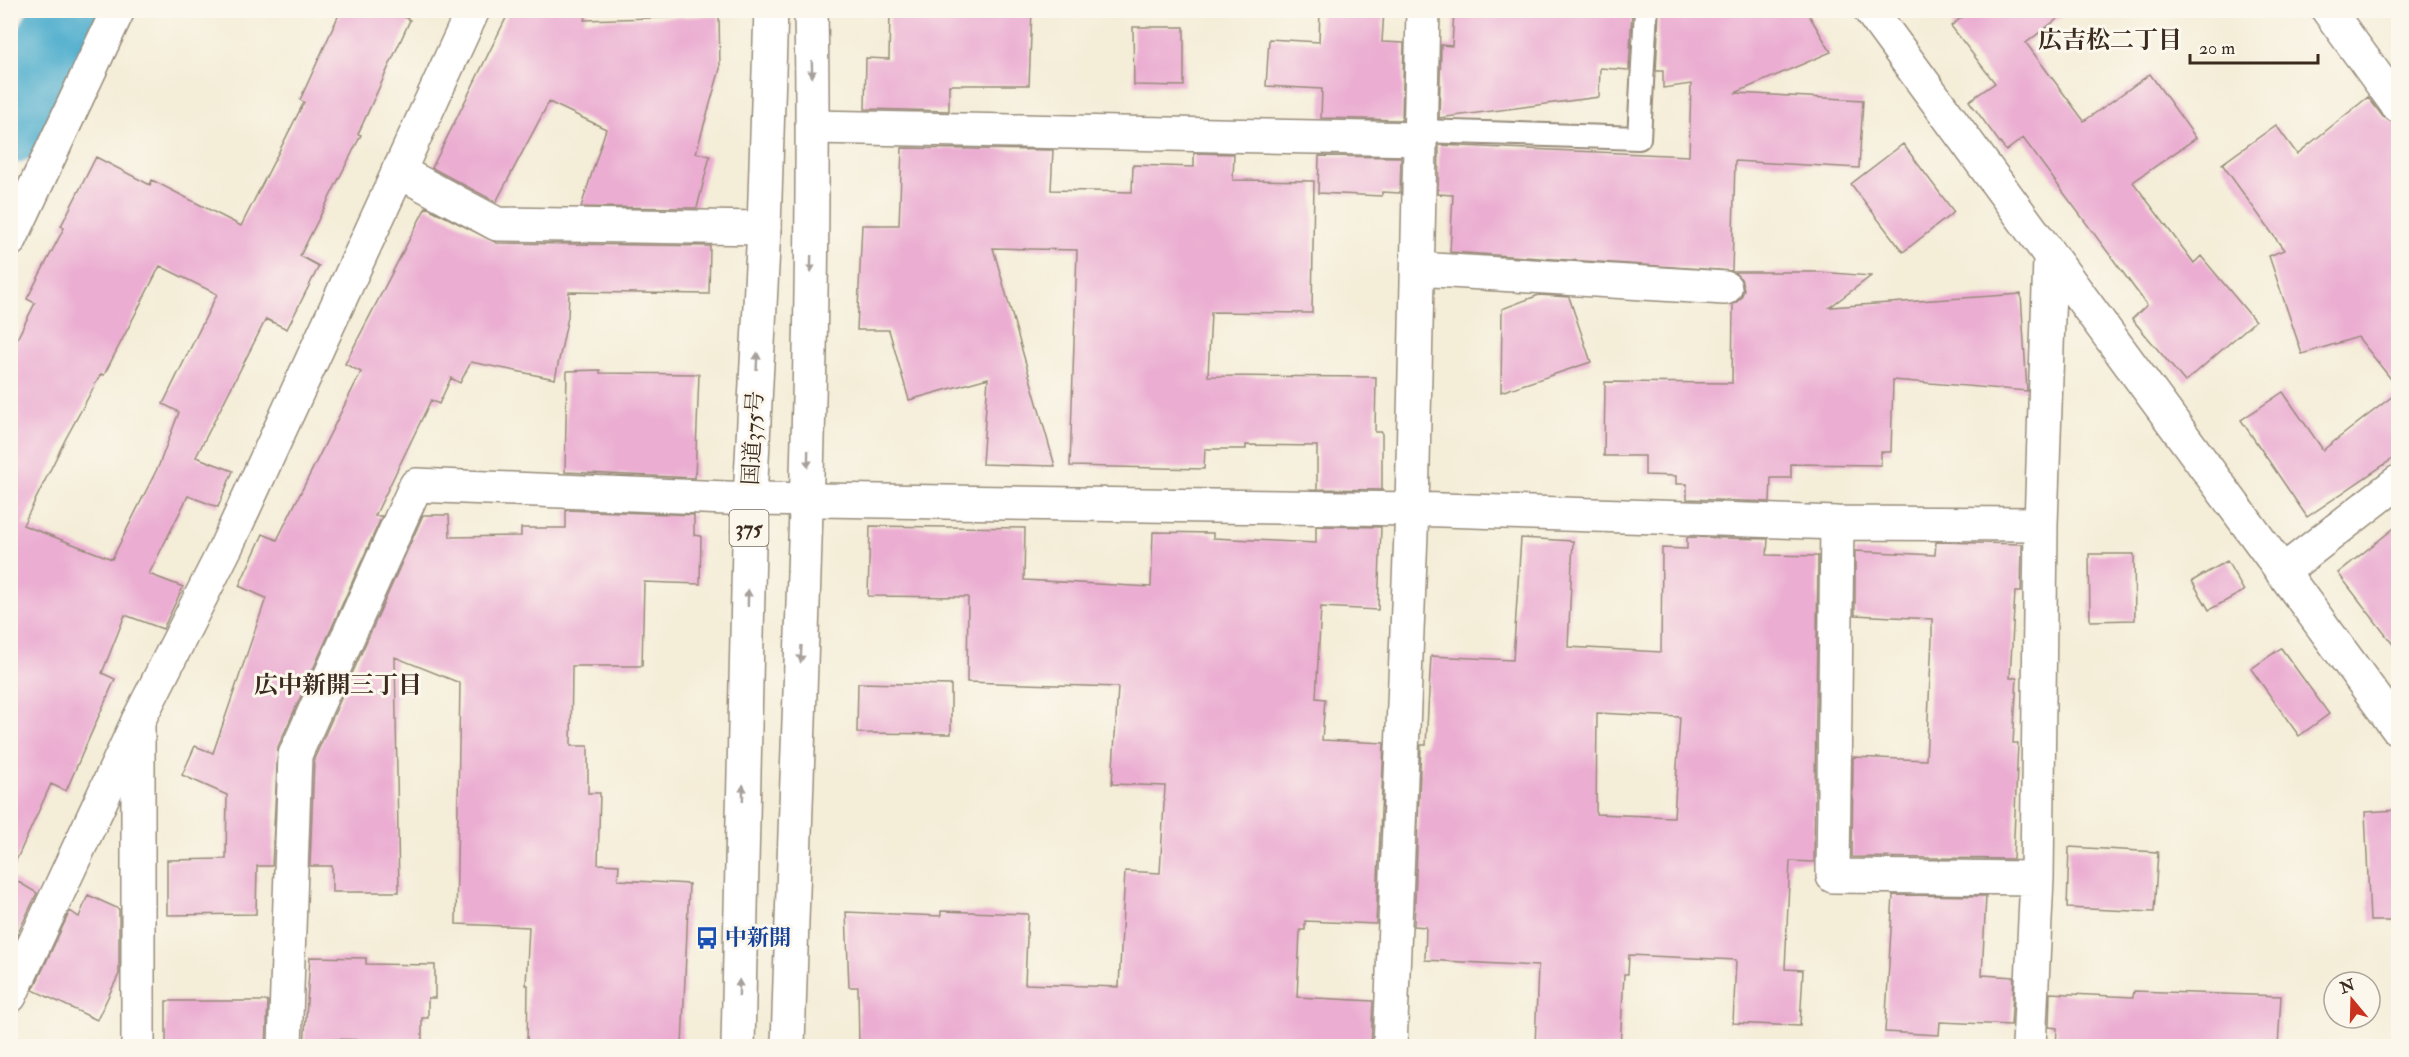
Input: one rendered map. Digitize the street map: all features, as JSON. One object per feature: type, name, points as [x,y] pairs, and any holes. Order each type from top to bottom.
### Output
[{"type":"main road","points":[[10,240],[118,10]]},
{"type":"main road","points":[[10,996],[138,721],[226,547],[473,10]]},
{"type":"main road","name":"国道375号","points":[[738,1047],[750,499],[764,228],[771,10]]},
{"type":"main road","points":[[788,1047],[807,500],[813,127],[811,10]]},
{"type":"main road","points":[[1390,1047],[1412,509],[1423,10]]},
{"type":"main road","points":[[1870,10],[2050,259],[2398,729]]},
{"type":"main road","points":[[2328,10],[2398,106]]},
{"type":"main road","points":[[813,127],[1420,135]]},
{"type":"main road","points":[[398,171],[497,224],[764,228]]},
{"type":"main road","points":[[2029,1047],[2037,878],[2041,524],[2050,259]]},
{"type":"main road","points":[[1418,269],[1725,288]]},
{"type":"main road","points":[[2282,572],[2398,482]]},
{"type":"main road","points":[[285,1047],[295,755],[416,485],[750,499],[1412,509],[1837,523],[2041,524]]},
{"type":"main road","points":[[1837,523],[1833,876],[2037,878]]},
{"type":"main road","points":[[138,721],[138,1047]]},
{"type":"lane","points":[[1420,135],[1639,138],[1646,10]]},
{"type":"building","points":[[341,10],[392,10],[410,20],[358,134],[361,135],[300,256],[319,266],[287,329],[266,319],[196,457],[233,471],[218,507],[188,496],[149,574],[183,587],[163,629],[125,615],[102,673],[115,679],[66,791],[51,784],[10,874],[10,353],[35,303],[27,299],[64,228],[61,226],[96,157],[150,185],[152,180],[241,226],[304,102],[300,100]],"holes":[[[160,266],[217,294],[163,404],[179,412],[159,465],[112,559],[23,525],[65,440],[101,374],[104,375]]]},
{"type":"building","points":[[510,10],[589,10],[584,20],[719,16],[720,69],[696,153],[710,156],[697,208],[581,207],[606,129],[549,102],[496,202],[432,168]]},
{"type":"building","points":[[890,10],[1032,10],[1029,85],[949,85],[949,111],[865,109],[866,58],[889,59]]},
{"type":"building","points":[[1320,10],[1384,10],[1382,42],[1404,43],[1402,120],[1321,118],[1322,89],[1266,86],[1269,39],[1319,42]]},
{"type":"building","points":[[1454,10],[1573,14],[1573,10],[1632,10],[1629,70],[1600,68],[1599,97],[1439,118],[1441,45],[1452,46]]},
{"type":"building","points":[[1659,10],[1806,10],[1831,52],[1735,93],[1863,100],[1859,168],[1735,161],[1732,271],[1450,252],[1453,195],[1438,194],[1439,145],[1689,156],[1691,84],[1663,88],[1663,71],[1656,71]]},
{"type":"building","points":[[1971,10],[2069,10],[2026,43],[2084,121],[2150,74],[2196,138],[2133,182],[2194,263],[2201,256],[2255,321],[2185,382],[2132,319],[2147,305],[2023,138],[2006,151],[1969,101],[1995,83],[1951,26]]},
{"type":"building","points":[[1133,27],[1184,27],[1184,86],[1134,85]]},
{"type":"building","points":[[2368,97],[2383,117],[2398,124],[2398,388],[2358,337],[2302,354],[2269,256],[2284,250],[2222,164],[2276,125],[2297,154]]},
{"type":"building","points":[[1903,144],[1954,212],[1903,252],[1851,184]]},
{"type":"building","points":[[902,148],[1053,150],[1051,190],[1132,192],[1133,165],[1194,167],[1194,153],[1234,154],[1233,180],[1314,181],[1312,313],[1211,312],[1208,376],[1376,377],[1375,432],[1382,432],[1382,490],[1317,489],[1317,446],[1246,445],[1246,449],[1205,449],[1204,469],[1070,466],[1077,250],[993,248],[1055,466],[982,464],[988,378],[909,400],[889,330],[857,330],[862,225],[899,225]]},
{"type":"building","points":[[1319,156],[1401,157],[1400,193],[1382,192],[1382,196],[1318,193]]},
{"type":"building","points":[[426,207],[497,243],[710,246],[709,294],[569,292],[568,317],[555,379],[471,362],[460,383],[451,378],[439,404],[431,400],[375,516],[382,516],[278,747],[272,866],[257,866],[256,914],[167,915],[167,860],[226,859],[227,795],[182,775],[195,746],[213,753],[266,598],[239,586],[263,534],[277,540],[361,372],[345,364]]},
{"type":"building","points":[[1734,272],[1820,272],[1871,276],[1830,307],[2021,294],[2027,391],[1893,380],[1891,452],[1881,452],[1881,465],[1791,464],[1791,478],[1771,478],[1770,502],[1687,499],[1687,484],[1676,484],[1676,476],[1645,475],[1645,456],[1604,456],[1605,382],[1732,383],[1733,305],[1741,298],[1744,289],[1741,279]]},
{"type":"building","points":[[1539,295],[1569,297],[1591,362],[1501,392],[1502,309]]},
{"type":"building","points":[[600,370],[600,373],[699,374],[695,478],[565,472],[567,371]]},
{"type":"building","points":[[2283,392],[2323,450],[2398,392],[2398,455],[2307,517],[2241,420]]},
{"type":"building","points":[[566,510],[694,515],[694,535],[701,536],[700,584],[644,582],[642,666],[572,666],[571,746],[588,746],[588,793],[600,793],[598,864],[619,865],[618,880],[689,884],[682,1047],[527,1047],[528,985],[526,985],[529,927],[456,924],[460,683],[395,657],[399,892],[332,892],[332,866],[310,866],[314,759],[423,515],[449,515],[450,537],[521,536],[521,528],[566,528]]},
{"type":"building","points":[[2398,525],[2398,651],[2338,573]]},
{"type":"building","points":[[870,526],[1025,528],[1024,580],[1151,587],[1153,532],[1213,533],[1213,538],[1316,543],[1316,526],[1381,527],[1378,610],[1321,607],[1316,698],[1325,699],[1322,740],[1384,743],[1376,924],[1305,921],[1305,930],[1300,930],[1297,997],[1373,1001],[1371,1047],[859,1047],[858,987],[849,987],[846,912],[941,916],[941,911],[1028,914],[1025,984],[1119,987],[1125,871],[1160,873],[1165,786],[1112,784],[1118,687],[967,682],[968,597],[868,596]]},
{"type":"building","points":[[1687,537],[1768,539],[1767,555],[1818,556],[1814,862],[1790,861],[1785,969],[1803,970],[1800,1026],[1733,1023],[1736,960],[1629,955],[1628,974],[1624,974],[1620,1047],[1535,1047],[1538,966],[1425,960],[1426,927],[1414,926],[1421,745],[1426,745],[1431,656],[1513,660],[1521,538],[1573,541],[1568,647],[1661,652],[1662,548],[1687,549]],"holes":[[[1597,713],[1680,717],[1674,817],[1596,814]]]},
{"type":"building","points":[[1936,542],[2022,544],[2021,592],[2015,592],[2010,678],[2017,678],[2013,743],[2018,743],[2013,859],[1852,857],[1853,757],[1926,760],[1932,638],[1932,619],[1855,615],[1855,551],[1935,555]]},
{"type":"building","points":[[2089,554],[2134,554],[2135,620],[2090,621]]},
{"type":"building","points":[[2227,561],[2244,591],[2209,610],[2192,581]]},
{"type":"building","points":[[2281,648],[2329,714],[2299,736],[2251,669]]},
{"type":"building","points":[[858,683],[951,685],[951,734],[857,733]]},
{"type":"building","points":[[2398,810],[2398,921],[2370,921],[2365,812]]},
{"type":"building","points":[[2069,847],[2158,852],[2154,912],[2067,908]]},
{"type":"building","points":[[10,877],[37,893],[10,950]]},
{"type":"building","points":[[88,895],[119,909],[119,974],[97,1020],[33,990],[70,911],[79,917]]},
{"type":"building","points":[[1893,895],[1986,896],[1982,975],[2014,977],[2011,1025],[1940,1022],[1939,1035],[1885,1032]]},
{"type":"building","points":[[310,957],[366,958],[366,964],[435,965],[435,998],[428,998],[428,1018],[422,1018],[422,1041],[323,1039],[323,1047],[304,1047]]},
{"type":"building","points":[[2134,991],[2281,996],[2278,1047],[2056,1047],[2057,1028],[2049,1027],[2050,993],[2133,997]]},
{"type":"building","points":[[166,1001],[268,1001],[266,1047],[166,1047]]},
{"type":"waterway","points":[[10,126],[71,10]]},
{"type":"place","name":"中新開","points":[[707,938]]},
{"type":"district","name":"広吉松二丁目","points":[[2110,40]]},
{"type":"district","name":"広中新開三丁目","points":[[338,685]]}]
